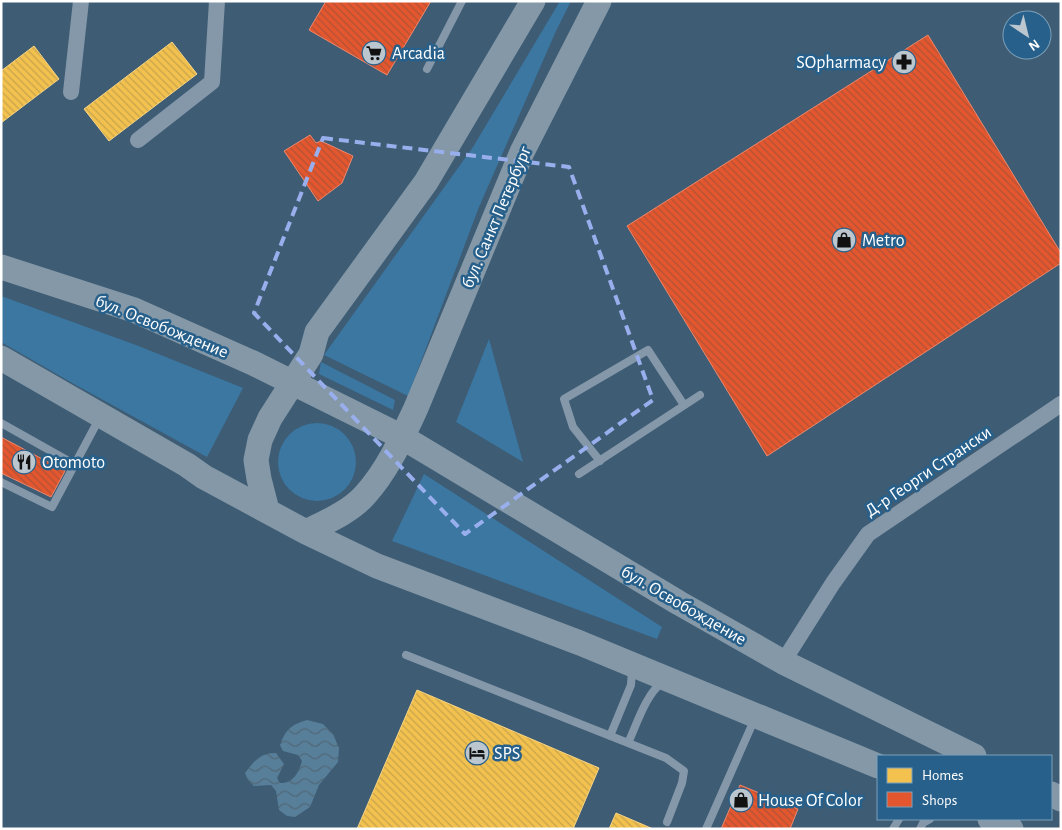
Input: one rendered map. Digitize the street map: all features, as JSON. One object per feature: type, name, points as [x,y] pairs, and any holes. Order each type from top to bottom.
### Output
[{"type":"main road","points":[[267,510],[258,480],[256,460],[260,440],[270,418],[291,383],[312,354],[317,332],[426,182],[532,1]]},
{"type":"main road","name":"бул. Санкт Петербург","points":[[306,532],[348,509],[364,496],[380,476],[402,438],[522,152],[599,1]]},
{"type":"main road","name":"бул. Освобождение","points":[[1,267],[134,310],[253,363],[402,438],[679,603],[783,662],[972,755]]},
{"type":"main road","points":[[1,358],[187,465],[204,477],[306,532],[377,566],[580,643],[877,766]]},
{"type":"main road","points":[[992,820],[1011,829]]},
{"type":"street","points":[[71,92],[81,1]]},
{"type":"street","points":[[138,140],[212,82],[217,1]]},
{"type":"street","name":"Д-р Георги Странски","points":[[783,662],[833,583],[868,534],[1061,404]]},
{"type":"lane","points":[[427,69],[462,1]]},
{"type":"lane","points":[[600,461],[573,427],[564,399],[648,350],[684,405]]},
{"type":"lane","points":[[579,474],[700,395]]},
{"type":"lane","points":[[1,482],[52,508],[101,416]]},
{"type":"lane","points":[[1,423],[74,464]]},
{"type":"lane","points":[[406,655],[666,758],[684,771],[682,783],[667,822]]},
{"type":"lane","points":[[610,736],[631,685],[633,665]]},
{"type":"lane","points":[[628,743],[649,696],[656,686],[667,680]]},
{"type":"lane","points":[[706,829],[756,716]]},
{"type":"lane","points":[[920,829],[923,823],[928,820]]},
{"type":"highlighted area","points":[[323,138],[569,167],[653,400],[465,534],[254,313]]},
{"type":"shaded area","points":[[560,1],[571,1],[479,207],[408,396],[324,355],[473,147]]},
{"type":"shaded area","points":[[1,296],[136,345],[243,388],[207,457],[1,342]]},
{"type":"shaded area","points":[[489,339],[523,462],[456,422]]},
{"type":"shaded area","points":[[321,362],[395,400],[393,410],[319,374]]},
{"type":"shaded area","points":[[309,423],[325,423],[339,429],[350,440],[356,454],[356,470],[350,484],[339,495],[325,501],[309,501],[295,495],[284,484],[278,470],[278,454],[284,440],[295,429]]},
{"type":"shaded area","points":[[424,474],[662,627],[657,639],[392,541]]},
{"type":"water","points":[[307,720],[323,724],[333,734],[339,748],[338,762],[319,785],[310,807],[295,817],[287,816],[279,810],[276,791],[271,785],[254,786],[248,780],[245,773],[258,758],[266,754],[276,753],[284,764],[277,778],[280,783],[288,782],[292,779],[302,761],[298,755],[283,751],[280,745],[284,735],[290,728]]},
{"type":"building: Homes","points":[[172,42],[197,74],[109,141],[84,109]]},
{"type":"building: Homes","points":[[34,46],[59,79],[1,123],[1,71]]},
{"type":"building: Homes","name":"SPS","points":[[417,690],[599,768],[573,829],[357,829]]},
{"type":"building: Homes","points":[[616,813],[644,825],[653,829],[609,829]]},
{"type":"building: Shops","name":"Arcadia","points":[[326,1],[431,1],[387,75],[309,30]]},
{"type":"building: Shops","name":"Metro","points":[[928,35],[1061,253],[1061,263],[767,456],[627,226]]},
{"type":"building: Shops","points":[[310,135],[316,143],[321,141],[353,156],[342,183],[318,201],[284,151]]},
{"type":"building: Shops","points":[[1,437],[65,471],[51,497],[1,473]]},
{"type":"building: Shops","points":[[740,785],[798,809],[790,829],[721,829]]},
{"type":"place","name":"Arcadia","points":[[374,53]]},
{"type":"place","name":"SOpharmacy","points":[[904,62]]},
{"type":"place","name":"Metro","points":[[844,240]]},
{"type":"place","name":"Otomoto","points":[[24,462]]},
{"type":"place","name":"SPS","points":[[477,753]]},
{"type":"place","name":"House Of Color","points":[[741,800]]}]
